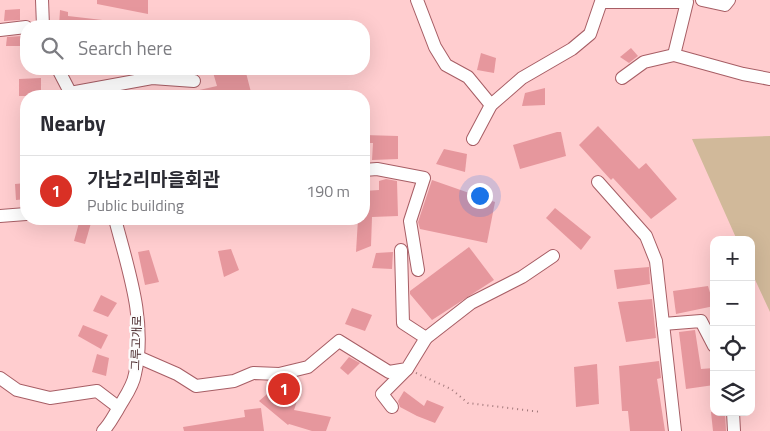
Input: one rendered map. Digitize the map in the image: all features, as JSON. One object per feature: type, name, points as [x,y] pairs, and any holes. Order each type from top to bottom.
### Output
[{"type":"street","points":[[40,20],[42,0]]},
{"type":"street","points":[[417,0],[435,47],[446,65],[468,77],[491,104]]},
{"type":"street","points":[[702,0],[725,5],[729,0]]},
{"type":"street","points":[[473,139],[491,104],[522,78],[572,49],[590,34],[602,2],[690,1],[674,55]]},
{"type":"street","points":[[0,30],[20,28]]},
{"type":"street","points":[[622,78],[644,62],[674,55],[743,74],[770,79]]},
{"type":"street","points":[[61,75],[68,90]]},
{"type":"street","points":[[95,90],[152,78],[194,81]]},
{"type":"street","points":[[370,170],[377,169],[424,178],[410,221],[418,270]]},
{"type":"street","points":[[598,182],[646,236],[656,261],[675,431]]},
{"type":"street","points":[[0,216],[20,214]]},
{"type":"street","name":"그루고개로","points":[[103,431],[109,425],[126,397],[135,376],[138,357],[138,308],[118,225]]},
{"type":"street","points":[[401,250],[403,323],[426,338]]},
{"type":"street","points":[[392,407],[382,394],[407,369],[426,338],[471,303],[522,277],[553,256]]},
{"type":"street","points":[[663,324],[701,321],[710,338]]},
{"type":"street","points":[[138,357],[177,374],[196,386],[234,381],[253,373],[279,374],[308,367],[339,341],[390,372],[407,369]]},
{"type":"street","points":[[0,378],[17,390],[50,398],[97,391],[118,408]]},
{"type":"street","points":[[733,416],[734,431]]},
{"type":"path","points":[[407,369],[451,388],[468,403],[541,412]]},
{"type":"shaded area","points":[[770,136],[770,312],[755,280],[755,236],[735,236],[692,139]]},
{"type":"building","points":[[97,0],[148,0],[148,14],[97,4]]},
{"type":"building","points":[[20,9],[20,20],[4,21],[5,10]]},
{"type":"building","points":[[60,10],[68,12],[68,16],[102,20],[59,20]]},
{"type":"building","points":[[20,36],[20,46],[6,46],[7,37]]},
{"type":"building","points":[[631,48],[638,56],[629,63],[620,57]]},
{"type":"building","points":[[481,53],[496,58],[494,73],[477,70]]},
{"type":"building","points":[[214,75],[247,75],[250,90],[199,90],[217,86]]},
{"type":"building","points":[[41,78],[41,90],[20,90],[19,96],[19,79]]},
{"type":"building","points":[[545,88],[545,105],[522,106],[525,93]]},
{"type":"building","points":[[598,126],[639,169],[646,163],[677,199],[651,219],[579,145]]},
{"type":"building","points":[[561,132],[566,156],[520,169],[513,145]]},
{"type":"building","points":[[370,135],[398,136],[398,159],[372,160],[373,143],[370,143]]},
{"type":"building","points":[[444,149],[467,154],[465,172],[436,164]]},
{"type":"building","points":[[386,179],[397,181],[398,216],[372,217],[371,246],[356,252],[358,225],[370,225],[370,191],[379,190],[379,181]]},
{"type":"building","points":[[432,180],[495,202],[487,243],[420,229],[418,222]]},
{"type":"building","points":[[15,184],[20,184],[20,200],[16,200]]},
{"type":"building","points":[[555,208],[591,237],[581,250],[546,218]]},
{"type":"building","points":[[78,225],[90,225],[85,244],[74,241]]},
{"type":"building","points":[[469,247],[494,280],[432,320],[410,294],[410,291]]},
{"type":"building","points":[[231,249],[239,270],[224,277],[218,251]]},
{"type":"building","points":[[149,250],[159,282],[145,285],[138,252]]},
{"type":"building","points":[[393,252],[392,269],[372,268],[376,253]]},
{"type":"building","points":[[649,267],[650,284],[617,289],[614,270]]},
{"type":"building","points":[[708,286],[710,307],[676,314],[673,291]]},
{"type":"building","points":[[101,295],[117,303],[108,317],[93,311]]},
{"type":"building","points":[[652,299],[656,338],[626,342],[618,302]]},
{"type":"building","points":[[352,308],[372,315],[365,331],[345,324]]},
{"type":"building","points":[[83,325],[108,335],[101,349],[78,336]]},
{"type":"building","points":[[695,330],[701,369],[710,368],[710,386],[686,389],[679,332]]},
{"type":"building","points":[[97,354],[109,358],[106,376],[92,372]]},
{"type":"building","points":[[349,357],[360,363],[348,375],[340,368]]},
{"type":"building","points":[[659,361],[661,378],[657,379],[665,431],[630,431],[628,411],[622,411],[619,366]]},
{"type":"building","points":[[597,364],[599,404],[576,407],[574,367]]},
{"type":"building","points":[[283,381],[300,392],[294,410],[331,417],[326,431],[312,431],[288,425],[259,401],[273,389],[267,386],[271,382]]},
{"type":"building","points":[[404,391],[424,406],[427,400],[444,407],[435,423],[400,407],[398,401]]},
{"type":"building","points":[[261,408],[264,431],[184,431],[183,427],[245,417],[244,410]]},
{"type":"building","points":[[711,416],[725,416],[726,431],[713,431]]},
{"type":"place","name":"가납2리마을회관","points":[[284,389]]}]
